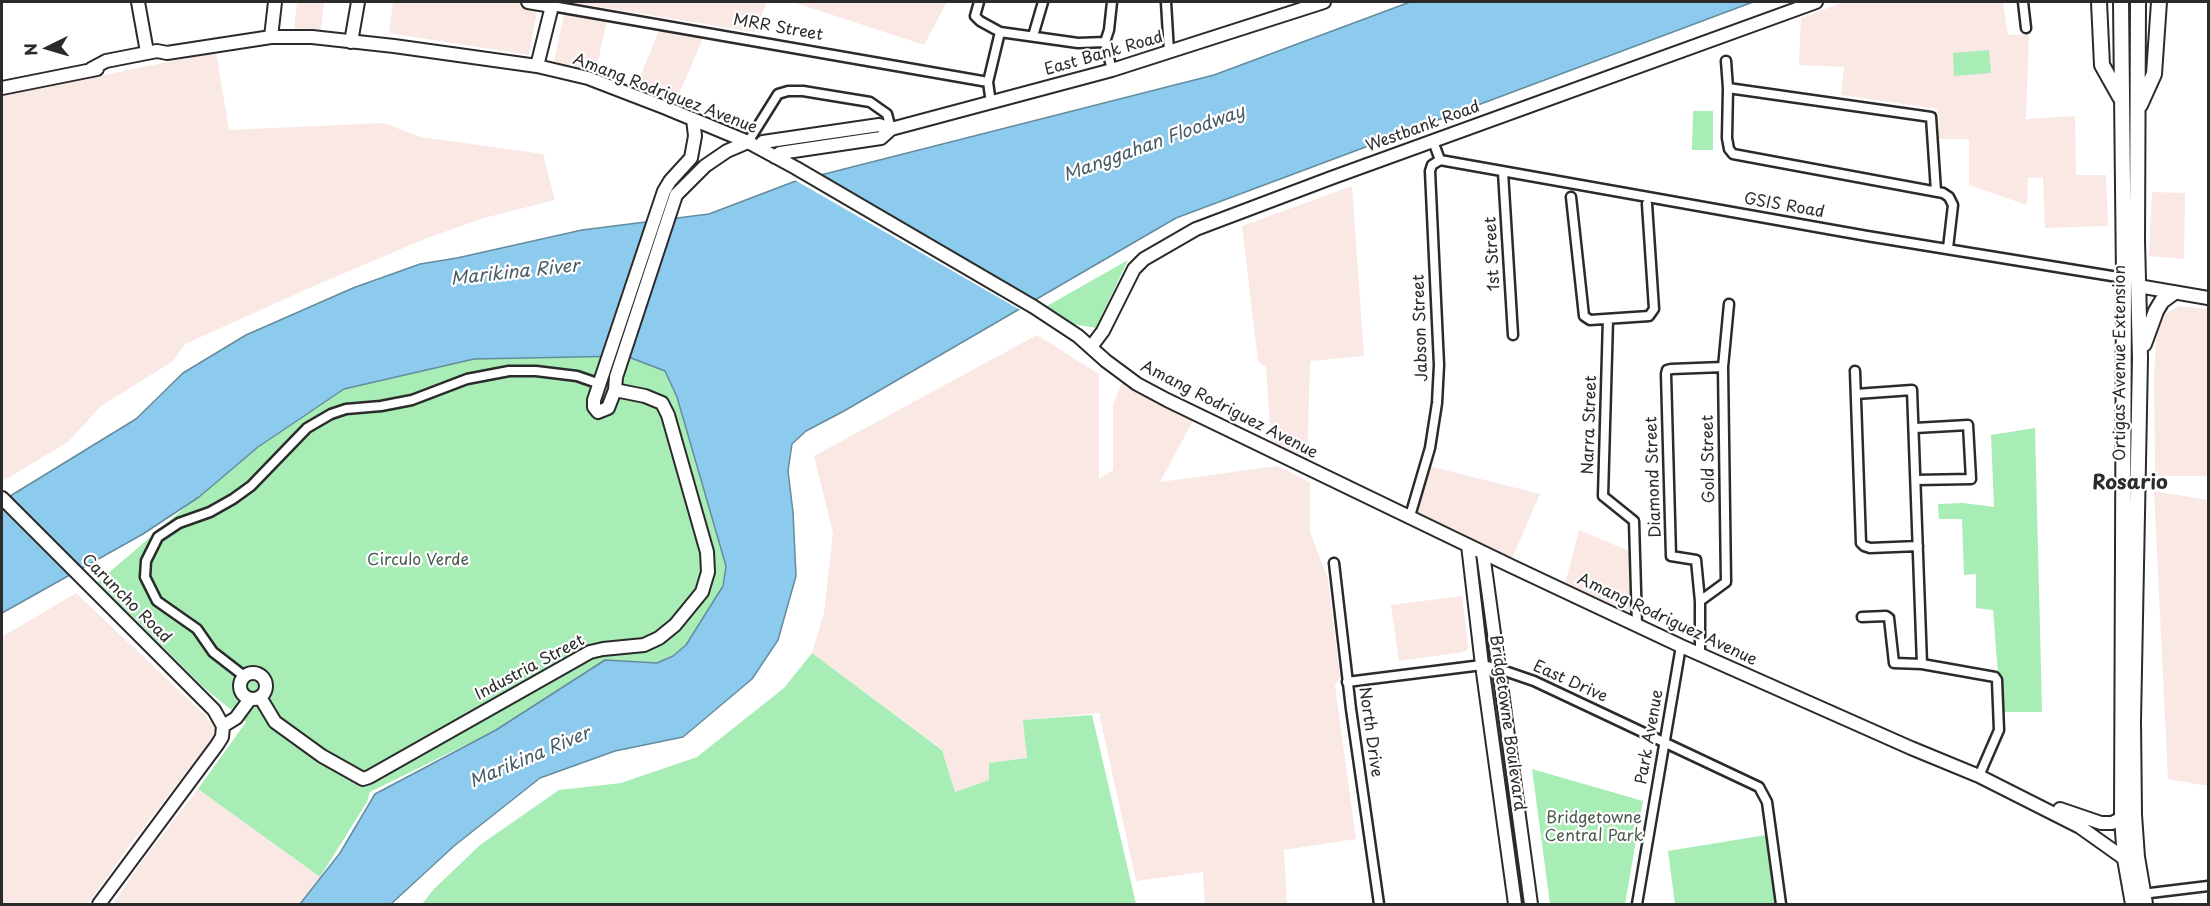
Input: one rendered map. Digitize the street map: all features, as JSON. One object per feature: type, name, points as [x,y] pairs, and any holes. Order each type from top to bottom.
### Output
[{"type":"main road","points":[[2099,2],[2102,65],[2122,101]]},
{"type":"main road","name":"Ortigas Avenue Extension","points":[[2121,2],[2124,279],[2122,818],[2125,859],[2140,901]]},
{"type":"main road","name":"Ortigas Avenue Extension","points":[[2138,2],[2140,358],[2133,721],[2134,815],[2140,901]]},
{"type":"main road","points":[[2138,109],[2154,74],[2159,2]]},
{"type":"main road","points":[[2140,358],[2156,310],[2172,293]]},
{"type":"street","points":[[138,2],[147,52]]},
{"type":"street","points":[[271,37],[275,2]]},
{"type":"street","points":[[351,42],[358,2]]},
{"type":"street","name":"MRR Street","points":[[528,2],[988,82]]},
{"type":"street","points":[[979,2],[975,16],[1000,32],[1078,44],[1105,42]]},
{"type":"street","points":[[1032,36],[1042,2]]},
{"type":"street","points":[[1112,2],[1109,30],[1105,42],[1112,70]]},
{"type":"street","points":[[1166,2],[1169,52]]},
{"type":"street","name":"East Bank Road","points":[[775,157],[780,153],[881,138],[891,129],[1112,70],[1324,2]]},
{"type":"street","name":"Westbank Road","points":[[1091,347],[1103,332],[1134,269],[1144,259],[1205,225],[1816,2]]},
{"type":"street","points":[[2023,2],[2026,28]]},
{"type":"street","points":[[537,66],[552,6]]},
{"type":"street","points":[[991,103],[988,82],[1000,32]]},
{"type":"street","name":"Amang Rodriguez Avenue","points":[[91,69],[106,61],[147,52],[167,53],[271,37],[312,37],[537,66],[588,78],[753,144],[1034,307],[1078,336],[1112,366],[1137,384],[1167,400],[1681,646],[1979,776],[2080,827],[2125,859]]},
{"type":"street","name":"Amang Rodriguez Avenue","points":[[2,88],[91,69],[106,69],[159,58],[167,53]]},
{"type":"street","points":[[1726,61],[1727,138],[1729,149],[1733,154],[1936,191],[1949,197],[1953,205],[1948,248]]},
{"type":"street","points":[[1728,88],[1931,117],[1936,191]]},
{"type":"street","points":[[753,144],[778,94],[788,91],[802,91],[870,102],[887,114],[891,129]]},
{"type":"street","points":[[693,119],[694,155]]},
{"type":"street","points":[[670,193],[594,400],[594,407],[598,411],[608,408],[670,193],[670,181],[694,155],[709,125]]},
{"type":"street","name":"East Bank Road","points":[[670,193],[727,151],[764,142],[879,125],[891,129]]},
{"type":"street","points":[[1433,141],[1440,160]]},
{"type":"street","points":[[694,155],[702,156],[705,166]]},
{"type":"street","name":"GSIS Road","points":[[1440,160],[2124,279]]},
{"type":"street","name":"Jabson Street","points":[[1410,516],[1430,448],[1437,403],[1439,365],[1430,171],[1432,165],[1440,160]]},
{"type":"street","name":"1st Street","points":[[1503,172],[1513,334]]},
{"type":"street","points":[[1570,197],[1584,316],[1590,320],[1649,316],[1654,309],[1647,204]]},
{"type":"street","points":[[2138,286],[2208,298]]},
{"type":"street","name":"Gold Street","points":[[1700,601],[1726,582],[1723,367],[1729,304]]},
{"type":"street","name":"Narra Street","points":[[1608,319],[1603,496],[1634,521],[1637,625]]},
{"type":"street","name":"Diamond Street","points":[[1700,654],[1700,601],[1696,560],[1671,556],[1666,374],[1667,370],[1671,369],[1723,367]]},
{"type":"street","points":[[244,676],[213,652],[197,629],[157,601],[145,577],[146,561],[158,537],[179,523],[210,512],[232,499],[250,486],[308,428],[331,414],[346,409],[412,400],[467,379],[509,372],[536,371],[607,378],[615,383]]},
{"type":"street","points":[[1855,372],[1861,543],[1870,548],[1918,546]]},
{"type":"street","name":"Industria Street","points":[[255,698],[274,722],[322,756],[363,778],[369,777],[590,652],[644,645],[659,638],[675,625],[702,592],[708,572],[707,552],[668,415],[662,403],[615,383]]},
{"type":"street","points":[[1856,394],[1912,390],[1922,664]]},
{"type":"street","points":[[1915,428],[1968,425],[1971,479],[1916,480]]},
{"type":"street","name":"Caruncho Road","points":[[2,498],[214,710],[223,726]]},
{"type":"street","name":"Bridgetowne Boulevard","points":[[1468,545],[1515,904]]},
{"type":"street","name":"Bridgetowne Boulevard","points":[[1483,553],[1532,904]]},
{"type":"street","name":"North Drive","points":[[1334,563],[1347,682],[1379,904]]},
{"type":"street","points":[[1862,617],[1886,616],[1889,618],[1894,663],[1922,664],[1995,677],[1999,730],[1979,776]]},
{"type":"street","name":"Park Avenue","points":[[1637,904],[1681,646]]},
{"type":"street","name":"East Drive","points":[[1347,682],[1482,665],[1499,669],[1534,681],[1759,787],[1767,802],[1781,904]]},
{"type":"street","points":[[99,904],[217,745],[222,737],[223,726],[237,718],[255,698],[265,693],[267,687],[264,677],[256,672],[244,676],[240,688],[242,693],[255,698]]},
{"type":"street","name":"Amang Rodriguez Avenue","points":[[2036,804],[2063,809],[2101,824],[2112,823],[2122,818]]},
{"type":"street","points":[[2140,901],[2208,886]]},
{"type":"shaded area","points":[[297,2],[324,2],[321,31],[294,28]]},
{"type":"shaded area","points":[[393,2],[515,2],[538,5],[529,55],[389,33]]},
{"type":"shaded area","points":[[569,2],[767,2],[755,32]]},
{"type":"shaded area","points":[[793,2],[947,2],[924,45]]},
{"type":"shaded area","points":[[1844,2],[2003,2],[2008,35],[2029,34],[2026,119],[2075,116],[2076,175],[2106,175],[2108,226],[2045,228],[2043,177],[2028,178],[2027,205],[1969,185],[1969,139],[1939,139],[1938,109],[1841,95],[1844,67],[1799,65],[1801,18]]},
{"type":"shaded area","points":[[565,10],[607,20],[595,75],[554,62]]},
{"type":"shaded area","points":[[660,28],[704,36],[675,103],[635,89]]},
{"type":"shaded area","points":[[216,52],[229,130],[384,123],[420,137],[543,154],[555,200],[484,218],[427,238],[185,344],[173,361],[101,406],[68,442],[3,481],[2,96]]},
{"type":"shaded area","points":[[1352,186],[1364,356],[1310,361],[1307,464],[1271,441],[1266,367],[1258,361],[1242,226]]},
{"type":"shaded area","points":[[2152,192],[2185,193],[2184,259],[2149,256]]},
{"type":"shaded area","points":[[2179,306],[2208,309],[2208,476],[2155,476],[2154,375],[2157,329],[2161,317]]},
{"type":"shaded area","points":[[1037,335],[1099,374],[1099,479],[1113,470],[1113,404],[1123,381],[1195,417],[1160,482],[1277,466],[1310,482],[1310,532],[1328,579],[1340,677],[1335,686],[1356,839],[1284,850],[1287,904],[1205,904],[1203,872],[1136,881],[1099,713],[1024,720],[1027,758],[989,763],[989,780],[955,792],[942,749],[812,653],[824,613],[833,533],[814,456]]},
{"type":"shaded area","points":[[1429,466],[1540,494],[1512,558],[1415,512]]},
{"type":"shaded area","points":[[2154,491],[2208,500],[2208,786],[2168,779]]},
{"type":"shaded area","points":[[1579,530],[1629,551],[1632,613],[1565,584]]},
{"type":"shaded area","points":[[76,593],[205,715],[215,728],[214,736],[127,849],[88,904],[2,904],[2,637]]},
{"type":"shaded area","points":[[1462,596],[1467,650],[1399,661],[1391,605]]},
{"type":"shaded area","points":[[198,789],[321,878],[300,904],[113,904],[143,860]]},
{"type":"green space","points":[[1989,50],[1991,73],[1954,76],[1953,53]]},
{"type":"green space","points":[[1693,111],[1713,111],[1713,150],[1692,150]]},
{"type":"green space","points":[[1128,260],[1096,328],[1073,324],[1047,306]]},
{"type":"green space","name":"Circulo Verde","points":[[627,356],[665,371],[677,397],[726,566],[723,586],[686,645],[673,656],[657,663],[605,661],[496,730],[370,792],[367,802],[320,877],[198,789],[246,722],[202,686],[98,582],[231,468],[344,389],[474,359]]},
{"type":"green space","points":[[2035,428],[2042,712],[2001,712],[1993,610],[1976,608],[1976,574],[1964,575],[1962,519],[1939,519],[1938,504],[1963,503],[1994,507],[1991,435]]},
{"type":"green space","points":[[812,653],[942,750],[955,792],[989,780],[989,763],[1027,758],[1023,720],[1092,715],[1136,904],[422,904],[434,889],[480,845],[559,790],[621,783],[697,757],[784,688]]},
{"type":"green space","name":"Bridgetowne Central Park","points":[[1532,769],[1643,801],[1625,904],[1550,904]]},
{"type":"green space","points":[[1766,835],[1775,904],[1675,904],[1668,851]]},
{"type":"water","points":[[1410,2],[1753,2],[1176,218],[806,431],[792,444],[788,471],[793,512],[796,576],[778,640],[752,679],[683,737],[615,751],[540,778],[454,846],[391,904],[300,904],[340,853],[375,794],[496,730],[605,660],[657,663],[673,656],[686,645],[723,586],[726,566],[677,397],[665,371],[626,356],[474,359],[344,389],[258,447],[199,497],[143,534],[2,613],[2,501],[136,419],[183,373],[246,335],[353,288],[420,264],[582,230],[709,214],[793,182],[1214,75]]},
{"type":"pier","points":[[815,173],[1038,302],[1022,311],[793,179]]},
{"type":"district","name":"Rosario","points":[[2130,483]]},
{"type":"water label","name":"Manggahan Floodway","points":[[1154,144]]},
{"type":"water label","name":"Marikina River","points":[[515,273]]},
{"type":"water label","name":"Marikina River","points":[[530,758]]}]
